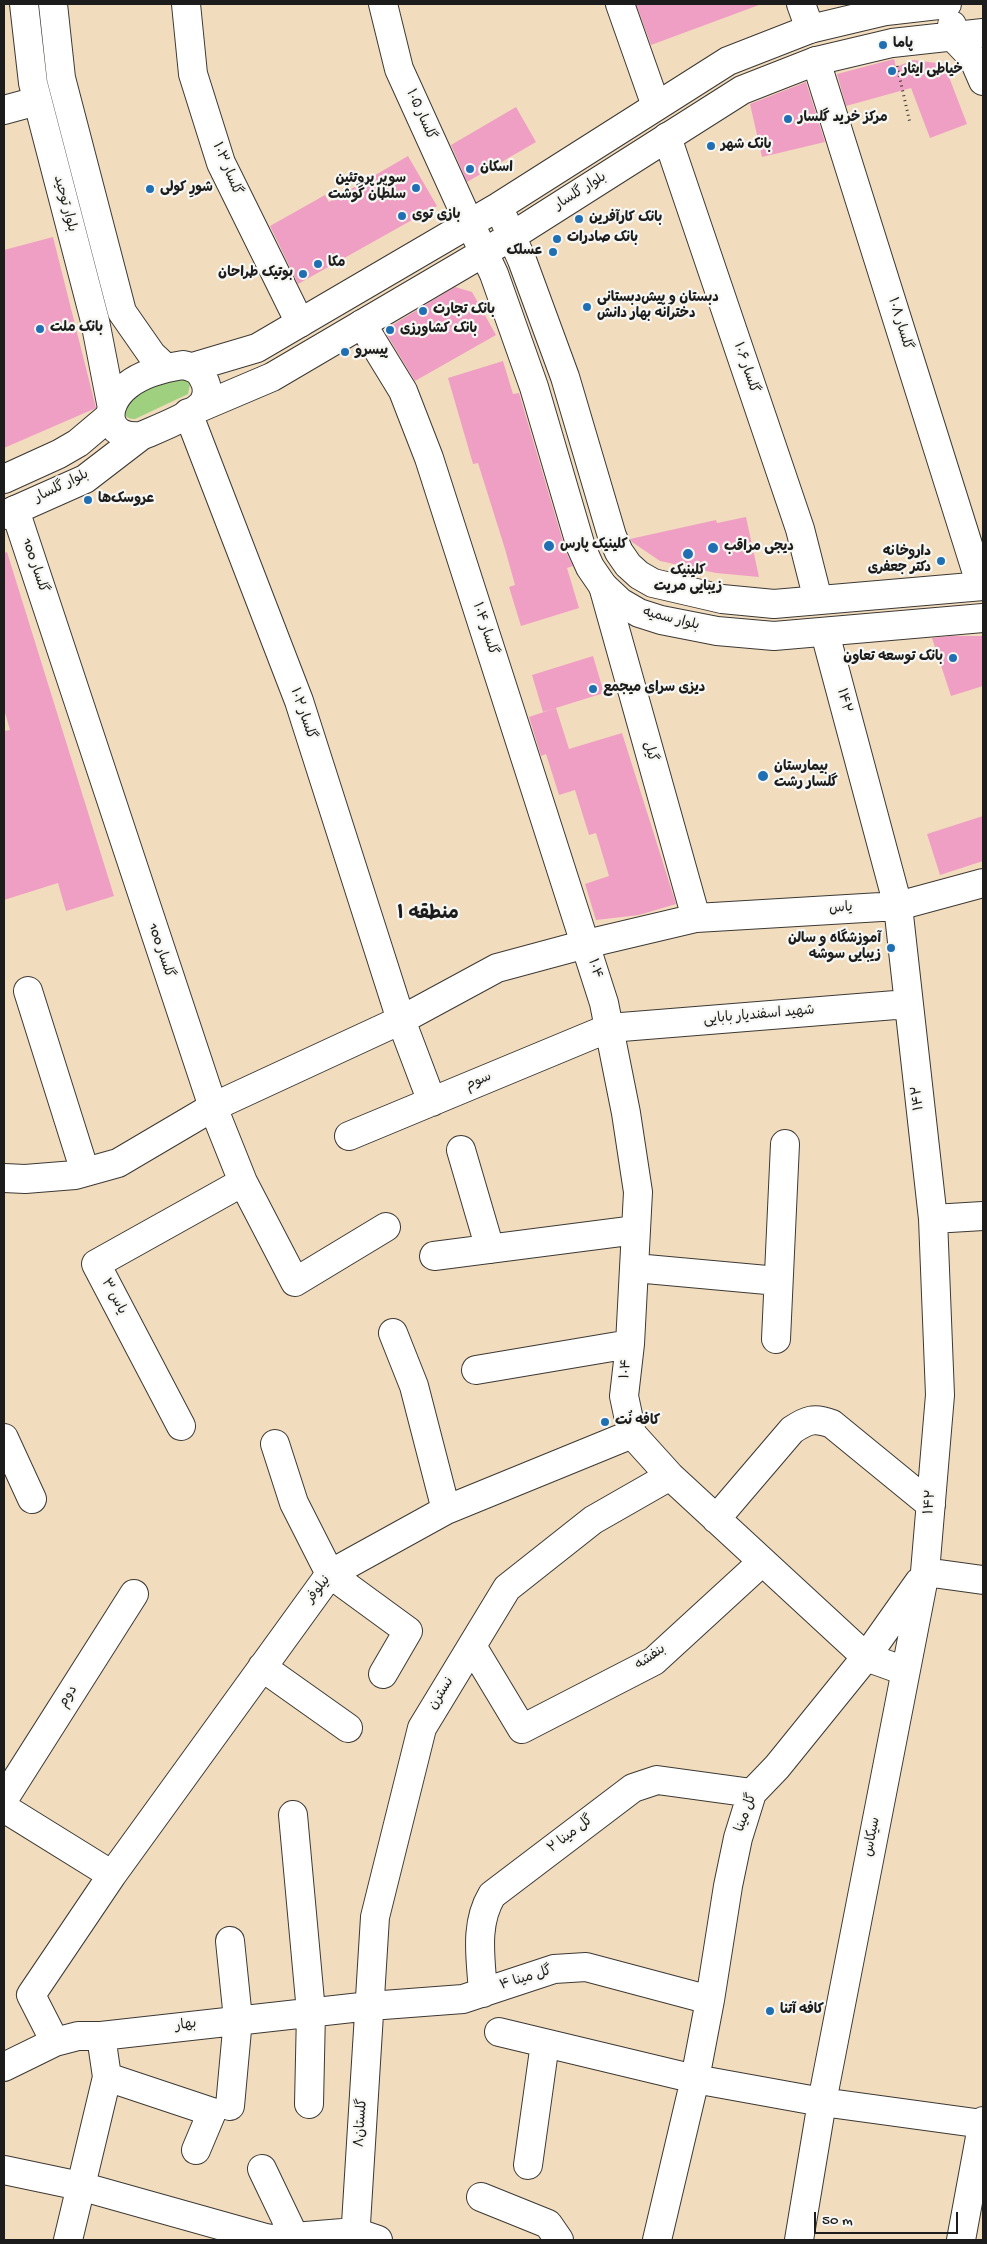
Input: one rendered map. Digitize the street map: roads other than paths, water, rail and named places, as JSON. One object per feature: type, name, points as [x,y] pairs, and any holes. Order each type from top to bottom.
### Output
[{"type":"street","name":"بلوار توحید","points":[[24,4],[33,83],[94,320],[111,410]]},
{"type":"street","name":"بلوار توحید","points":[[53,4],[65,93],[122,312],[152,355],[166,368]]},
{"type":"street","name":"گلسار ۱۰۳","points":[[186,4],[193,74],[221,163],[300,323]]},
{"type":"street","name":"گلسار ۱۰۵","points":[[383,4],[399,69],[484,252]]},
{"type":"street","points":[[620,4],[656,106]]},
{"type":"street","points":[[801,4],[810,29]]},
{"type":"street","points":[[193,367],[257,348],[498,207],[728,61],[810,29],[886,11],[948,4],[954,38],[973,58],[983,81]]},
{"type":"street","name":"بلوار گلسار","points":[[10,512],[85,479],[141,436],[272,377],[512,236],[742,90],[816,61],[892,43],[954,38],[983,33]]},
{"type":"street","name":"گلسار ۱۰۸","points":[[816,61],[983,592]]},
{"type":"street","points":[[4,110],[65,93]]},
{"type":"street","name":"گلسار ۱۰۶","points":[[667,137],[800,529],[825,633]]},
{"type":"street","points":[[498,207],[512,236],[565,377],[618,552],[639,575],[653,583],[722,599],[774,604],[983,592]]},
{"type":"street","name":"بلوار سمیه","points":[[484,252],[494,274],[534,387],[582,547],[590,567],[603,586],[620,602],[639,613],[660,620],[717,631],[774,636],[983,618]]},
{"type":"street","name":"گلسار ۱۰۴","points":[[362,324],[403,391],[429,458],[586,944]]},
{"type":"street","points":[[4,479],[59,454],[78,443],[111,410],[128,385],[151,373],[183,365],[193,367],[202,374],[207,392],[193,411]]},
{"type":"street","points":[[111,410],[115,427],[122,434],[131,437],[141,436]]},
{"type":"street","name":"گلسار ۱۰۲","points":[[193,411],[299,700],[401,1020],[432,1102]]},
{"type":"street","name":"گلسار 100","points":[[10,512],[212,1108],[243,1182],[295,1282],[386,1227]]},
{"type":"street","name":"گیل","points":[[603,586],[696,918]]},
{"type":"street","name":"۱۴۲","points":[[825,633],[898,906],[933,1219],[940,1394],[925,1572]]},
{"type":"street","name":"یاس","points":[[696,918],[898,906],[983,883]]},
{"type":"street","points":[[4,1178],[25,1179],[85,1172],[118,1163],[212,1108],[401,1020],[497,968],[586,944],[696,918]]},
{"type":"street","name":"۱۰۴","points":[[586,944],[604,1003],[626,1113],[638,1192],[630,1344],[624,1396],[632,1434]]},
{"type":"street","points":[[28,992],[85,1172]]},
{"type":"street","name":"شهید اسفندیار بابایی","points":[[609,1028],[908,1004]]},
{"type":"street","name":"سوم","points":[[348,1136],[609,1028]]},
{"type":"street","points":[[776,1339],[785,1144]]},
{"type":"street","points":[[461,1150],[490,1249]]},
{"type":"street","name":"یاس ۳","points":[[181,1426],[96,1264],[243,1182]]},
{"type":"street","points":[[933,1219],[983,1216]]},
{"type":"street","points":[[434,1256],[636,1230]]},
{"type":"street","points":[[635,1268],[778,1281]]},
{"type":"street","points":[[393,1333],[414,1386],[446,1510]]},
{"type":"street","points":[[476,1370],[630,1344]]},
{"type":"street","points":[[716,1519],[792,1430],[805,1422],[819,1419],[832,1424],[931,1506]]},
{"type":"street","points":[[632,1434],[670,1476],[866,1657],[905,1671]]},
{"type":"street","name":"نیلوفر","points":[[55,2042],[31,1995],[112,1875],[330,1574],[446,1510],[632,1434]]},
{"type":"street","points":[[4,1438],[32,1499]]},
{"type":"street","points":[[274,1444],[294,1503],[330,1574],[408,1632],[383,1674]]},
{"type":"street","name":"نسترن","points":[[370,2006],[375,1917],[422,1728],[507,1588],[593,1520],[670,1476]]},
{"type":"street","name":"بنفشه","points":[[472,1646],[522,1729],[654,1661],[762,1562]]},
{"type":"street","points":[[925,1572],[983,1580]]},
{"type":"street","name":"گل مینا","points":[[657,2240],[695,2078],[738,1838],[752,1793],[777,1767],[866,1657],[925,1572]]},
{"type":"street","name":"سیکاس","points":[[799,2240],[822,2102],[925,1572]]},
{"type":"street","name":"دوم","points":[[4,1799],[134,1594]]},
{"type":"street","points":[[262,1667],[348,1728]]},
{"type":"street","name":"گل مینا ۲","points":[[483,1993],[480,1926],[485,1907],[492,1895],[633,1788],[657,1780],[752,1793]]},
{"type":"street","points":[[4,1808],[112,1875]]},
{"type":"street","points":[[293,1815],[311,2012],[309,2104]]},
{"type":"street","points":[[230,1941],[238,2019],[230,2106]]},
{"type":"street","name":"گل مینا ۴","points":[[370,2006],[463,1999],[554,1969],[586,1967],[710,2000]]},
{"type":"street","name":"بهار","points":[[4,2067],[55,2042],[78,2036],[101,2036],[238,2019],[370,2006]]},
{"type":"street","name":"گلستان۸","points":[[363,2237],[370,2006]]},
{"type":"street","points":[[499,2032],[695,2078],[822,2102],[983,2122],[961,2240]]},
{"type":"street","points":[[68,2240],[107,2077],[101,2036]]},
{"type":"street","points":[[528,2165],[546,2043]]},
{"type":"street","points":[[107,2077],[212,2112],[196,2150]]},
{"type":"street","points":[[262,2169],[282,2239]]},
{"type":"street","points":[[4,2170],[80,2186],[282,2239],[363,2237]]},
{"type":"street","points":[[481,2197],[548,2224],[559,2240]]},
{"type":"place","name":"پاما","points":[[883,45]]},
{"type":"place","name":"خیاطی ایثار","points":[[892,71]]},
{"type":"place","name":"مرکز خرید گلسار","points":[[788,119]]},
{"type":"place","name":"بانک شهر","points":[[711,146]]},
{"type":"place","name":"اسکان","points":[[470,169]]},
{"type":"place","name":"سوپر پروتئین سلطان گوشت","points":[[416,188]]},
{"type":"place","name":"شورِ کولی","points":[[150,189]]},
{"type":"place","name":"بازی توی","points":[[402,216]]},
{"type":"place","name":"بانک کارآفرین","points":[[579,219]]},
{"type":"place","name":"بانک صادرات","points":[[557,239]]},
{"type":"place","name":"عسلک","points":[[553,252]]},
{"type":"place","name":"مکا","points":[[318,264]]},
{"type":"place","name":"بوتیک طراحان","points":[[303,274]]},
{"type":"place","name":"دبستان و پیش‌دبستانی دخترانه بهار دانش","points":[[587,307]]},
{"type":"place","name":"بانک تجارت","points":[[423,311]]},
{"type":"place","name":"بانک ملت","points":[[40,329]]},
{"type":"place","name":"بانک کشاورزی","points":[[390,330]]},
{"type":"place","name":"پیسرو","points":[[345,352]]},
{"type":"place","name":"عروسک‌ها","points":[[88,500]]},
{"type":"place","name":"کلینیک پارس","points":[[549,546]]},
{"type":"place","name":"دیجی مراقب","points":[[713,548]]},
{"type":"place","name":"کلینیک زیبایی مریت","points":[[688,554]]},
{"type":"place","name":"داروخانه دکتر جعفری","points":[[941,561]]},
{"type":"place","name":"بانک توسعه تعاون","points":[[953,658]]},
{"type":"place","name":"دیزی سرای میجمع","points":[[593,689]]},
{"type":"place","name":"بیمارستان گلسار رشت","points":[[763,776]]},
{"type":"place","name":"آموزشگاه و سالن زیبایی سوشه","points":[[891,948]]},
{"type":"place","name":"کافه نُت","points":[[605,1422]]},
{"type":"place","name":"کافه آتنا","points":[[770,2011]]},
{"type":"district","name":"منطقه ۱","points":[[428,915]]}]
